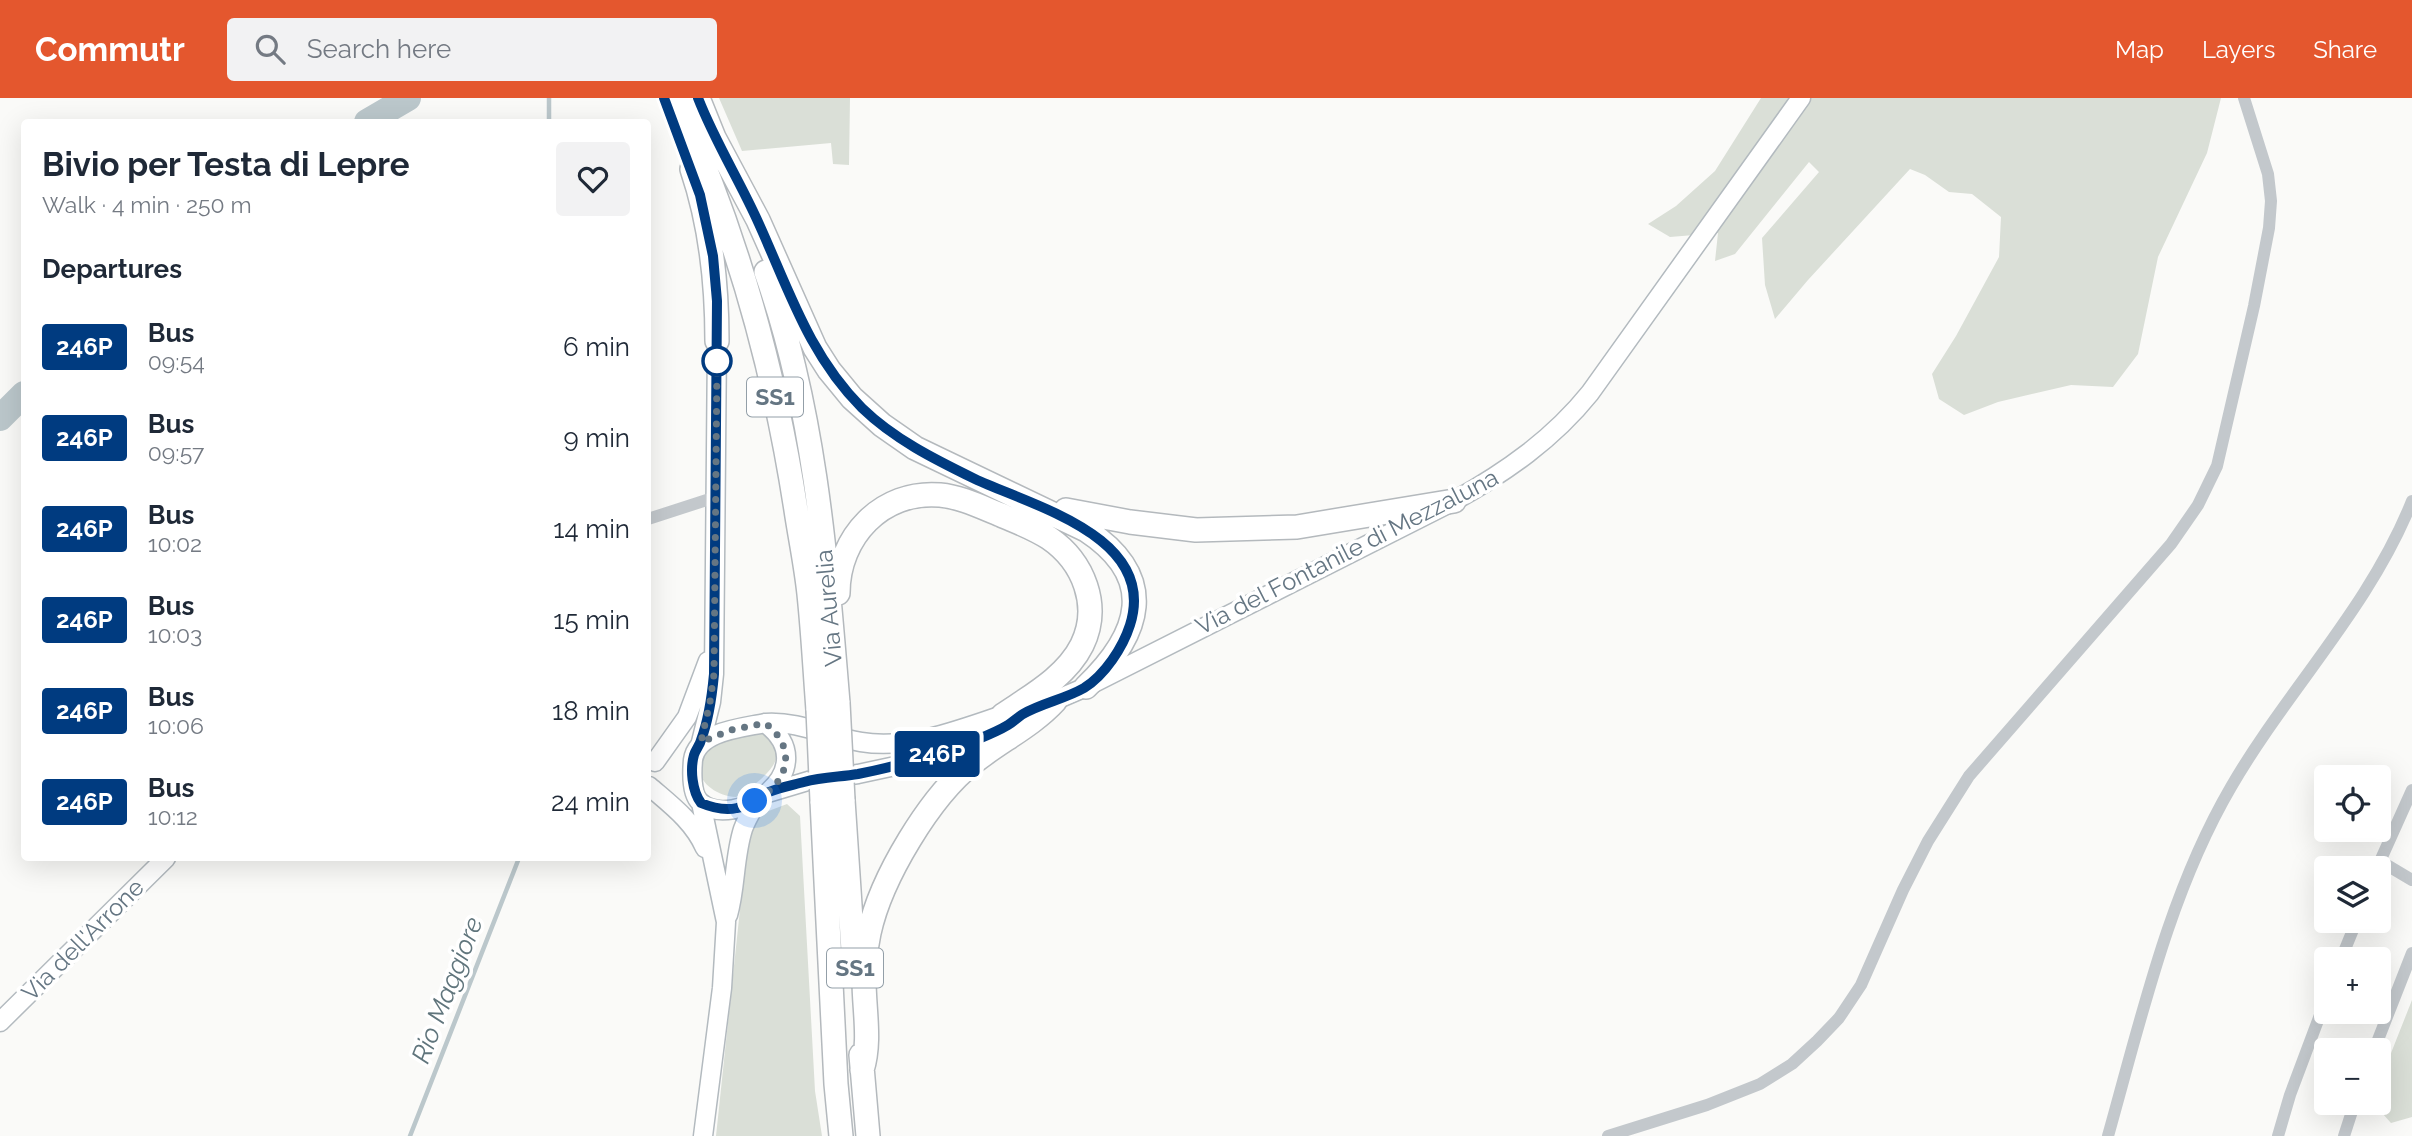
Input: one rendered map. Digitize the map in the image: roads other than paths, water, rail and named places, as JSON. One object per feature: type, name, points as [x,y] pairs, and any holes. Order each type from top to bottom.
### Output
[{"type":"highway","points":[[664,98],[689,160],[705,215],[713,256],[717,341]]},
{"type":"highway","name":"Via Aurelia","points":[[675,98],[726,218],[768,363],[792,481],[828,706],[833,801],[836,1084],[841,1136]]},
{"type":"highway","name":"Via Aurelia","points":[[698,98],[767,274],[781,317],[801,399],[829,586],[836,677],[828,706]]},
{"type":"highway","points":[[711,132],[758,220],[804,327],[822,360],[871,416],[915,449],[1086,530],[1106,544],[1123,564],[1133,583],[1135,594],[1132,618],[1124,641],[1109,663],[1086,687]]},
{"type":"highway","points":[[836,677],[844,668],[838,583],[842,560],[851,541],[864,523],[891,504],[920,496],[952,497],[1031,527],[1050,539],[1075,564],[1090,599],[1089,624],[1082,646],[1075,657],[1013,714]]},
{"type":"highway","points":[[1042,508],[1061,509],[1130,523],[1196,530],[1297,527],[1454,501]]},
{"type":"highway","points":[[862,1070],[867,1051],[864,979],[867,947],[873,919],[891,875],[915,831],[948,785],[975,761],[1037,718],[1055,701]]},
{"type":"highway","name":"Via Aurelia","points":[[833,801],[868,1136]]},
{"type":"street","name":"Via del Fontanile di Mezzaluna","points":[[765,723],[789,723],[850,740],[885,744],[940,735],[1055,701],[1454,501],[1519,461],[1557,429],[1582,403],[1801,98]]},
{"type":"street","points":[[1608,1136],[1707,1105],[1760,1084],[1792,1064],[1839,1018],[1861,985],[1928,841],[1969,776],[2171,544],[2198,505],[2217,466],[2227,430],[2270,220],[2268,174],[2244,98]]},
{"type":"street","points":[[717,341],[713,683],[693,774],[726,922]]},
{"type":"street","points":[[651,518],[716,497]]},
{"type":"street","points":[[2108,1136],[2175,908],[2204,837],[2258,744],[2379,569],[2412,502]]},
{"type":"street","points":[[651,762],[676,736],[690,712],[712,647]]},
{"type":"street","name":"Via del Fontanile di Mezzaluna","points":[[763,796],[808,781],[914,762],[1009,725],[1013,714]]},
{"type":"street","points":[[651,762],[698,746],[731,730],[765,723],[778,735],[786,759],[782,775],[763,796],[747,820],[741,836],[732,902],[726,922],[722,988],[703,1136]]},
{"type":"street","points":[[651,787],[717,809],[730,809],[763,796]]},
{"type":"street","points":[[651,788],[683,815],[695,829],[717,876]]},
{"type":"street","points":[[2383,856],[2412,790]]},
{"type":"street","name":"Via dell'Arrone","points":[[0,1022],[163,861]]},
{"type":"street","points":[[2391,870],[2412,880]]},
{"type":"street","points":[[2379,1038],[2412,953]]},
{"type":"street","points":[[2278,1136],[2317,1024]]},
{"type":"street","points":[[2344,1136],[2351,1115]]},
{"type":"waterway","points":[[372,119],[408,98]]},
{"type":"waterway","name":"Rio Maggiore","points":[[549,98],[549,119]]},
{"type":"waterway","points":[[0,418],[21,397]]},
{"type":"waterway","name":"Rio Maggiore","points":[[410,1136],[518,861]]}]
